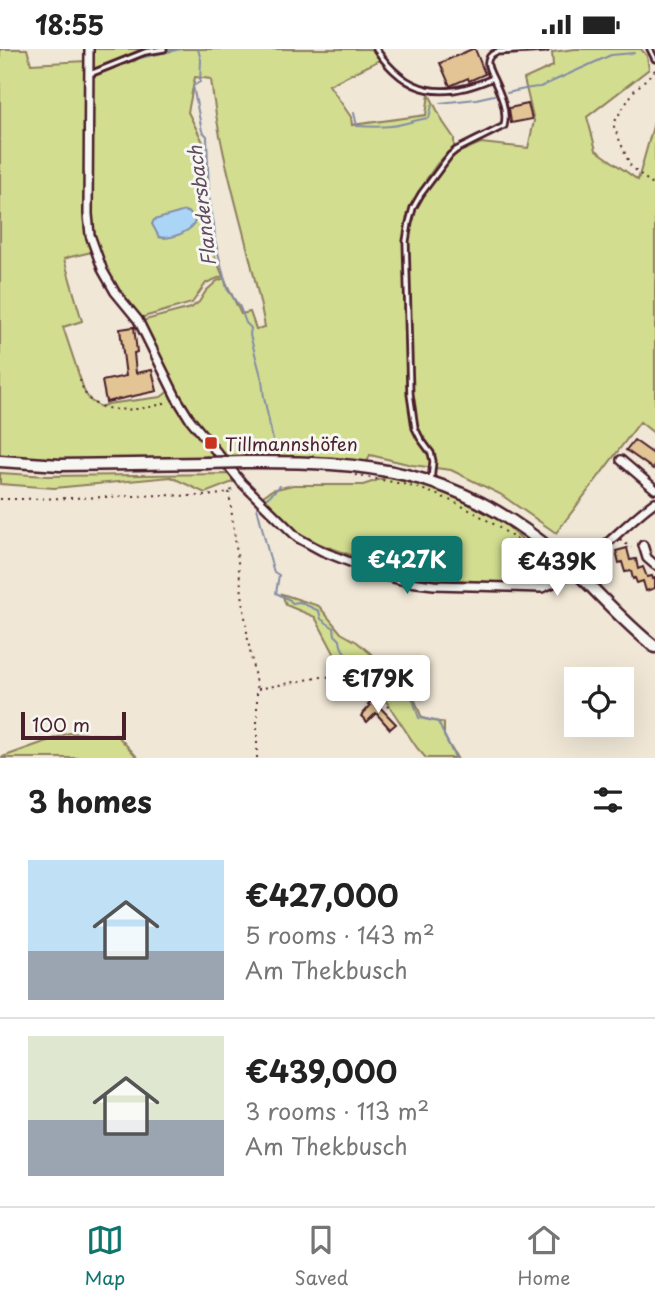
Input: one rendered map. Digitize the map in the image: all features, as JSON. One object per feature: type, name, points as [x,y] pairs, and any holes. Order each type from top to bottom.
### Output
[{"type":"main road","points":[[0,461],[60,465],[244,462],[352,465],[431,481],[451,488],[519,525],[575,571],[655,647]]},
{"type":"street","points":[[89,49],[88,214],[90,236],[103,271],[115,292],[138,320],[189,418],[242,483],[281,523],[303,541],[386,576],[409,582],[542,588],[575,571],[655,502]]},
{"type":"street","points":[[621,460],[655,489]]},
{"type":"street","points":[[643,545],[648,558],[655,565]]},
{"type":"lane","points":[[89,74],[145,52],[164,49]]},
{"type":"lane","points":[[376,49],[402,79],[435,91],[464,90],[493,78]]},
{"type":"lane","points":[[431,481],[433,461],[415,428],[410,394],[406,269],[409,223],[421,194],[450,155],[504,126],[504,107],[487,60],[496,52],[546,49]]},
{"type":"lane","points":[[650,49],[655,59]]},
{"type":"path","points":[[655,70],[634,91],[616,119],[614,128],[630,165],[655,187]]},
{"type":"path","points":[[80,380],[91,401],[112,409],[150,407],[176,397]]},
{"type":"path","points":[[354,475],[432,493],[480,515],[551,565],[565,551],[586,562]]},
{"type":"path","points":[[0,499],[163,495],[199,497],[229,492],[242,483]]},
{"type":"path","points":[[229,492],[257,689],[257,758]]},
{"type":"path","points":[[622,540],[631,548]]},
{"type":"path","points":[[257,689],[321,677],[343,676],[372,691],[391,710]]},
{"type":"green space","points":[[0,49],[27,49],[31,64],[86,61],[88,237],[92,252],[64,259],[82,321],[63,327],[85,393],[101,407],[161,397],[169,391],[215,457],[78,461],[0,457]]},
{"type":"green space","points":[[92,49],[143,49],[133,62],[143,56],[172,49],[374,49],[380,60],[329,85],[351,117],[352,125],[426,115],[429,94],[454,138],[454,147],[426,180],[430,184],[454,154],[481,143],[528,148],[534,121],[524,79],[553,66],[552,52],[575,49],[641,49],[647,56],[649,69],[587,117],[596,150],[638,180],[655,119],[655,434],[640,422],[556,533],[500,494],[451,470],[412,465],[370,455],[367,462],[291,457],[224,458],[179,396],[143,323],[145,320],[191,308],[217,281],[224,278],[241,314],[250,312],[256,329],[265,327],[221,142],[211,79],[195,77],[188,112],[205,146],[208,215],[213,252],[223,276],[206,283],[192,303],[140,318],[107,270],[93,230]]},
{"type":"green space","points":[[0,473],[47,476],[230,474],[233,482],[205,493],[171,477],[54,488],[0,484]]},
{"type":"green space","points":[[390,476],[446,492],[503,522],[553,567],[551,574],[533,585],[412,577],[306,539],[260,498],[272,490],[293,485],[363,485]]},
{"type":"green space","points":[[282,594],[319,606],[341,633],[357,642],[383,664],[391,675],[400,673],[422,718],[444,723],[444,736],[457,758],[426,758],[378,689],[335,678],[335,655],[315,617],[286,605]]},
{"type":"green space","points":[[69,733],[117,735],[138,758],[0,758]]},
{"type":"water","points":[[185,211],[195,220],[188,230],[173,237],[159,237],[152,224],[154,220]]},
{"type":"building","points":[[475,49],[485,74],[450,86],[440,63]]},
{"type":"building","points":[[528,104],[532,119],[511,123],[509,108]]},
{"type":"building","points":[[134,327],[136,373],[152,370],[157,391],[106,402],[102,381],[126,376],[120,329]]},
{"type":"building","points":[[634,440],[655,455],[653,469],[626,450]]},
{"type":"building","points":[[627,548],[630,560],[636,559],[638,569],[643,567],[647,577],[655,578],[655,588],[646,591],[643,581],[637,583],[631,571],[625,572],[616,551]]},
{"type":"building","points":[[373,700],[396,724],[390,729],[376,713],[367,722],[361,716]]},
{"type":"waterway","name":"Flandersbach","points":[[140,58],[181,49]]},
{"type":"waterway","name":"Flandersbach","points":[[198,49],[201,60],[200,82],[193,86],[202,131],[207,136],[209,197],[215,240],[227,289],[251,328],[250,335],[262,380],[273,441]]},
{"type":"waterway","points":[[507,93],[540,87],[611,55],[634,53]]},
{"type":"waterway","points":[[440,103],[494,95]]},
{"type":"waterway","points":[[354,113],[357,126],[391,126],[429,118],[432,105]]},
{"type":"waterway","name":"Flandersbach","points":[[266,499],[280,486]]},
{"type":"waterway","name":"Flandersbach","points":[[257,508],[274,572],[279,575],[276,593],[292,603],[300,602],[319,611],[321,619],[334,628],[346,654],[359,663],[364,661],[383,667],[392,674],[398,686],[412,697],[419,718],[438,722],[455,758]]},
{"type":"place","name":"Tillmannshöfen","points":[[211,443]]}]
